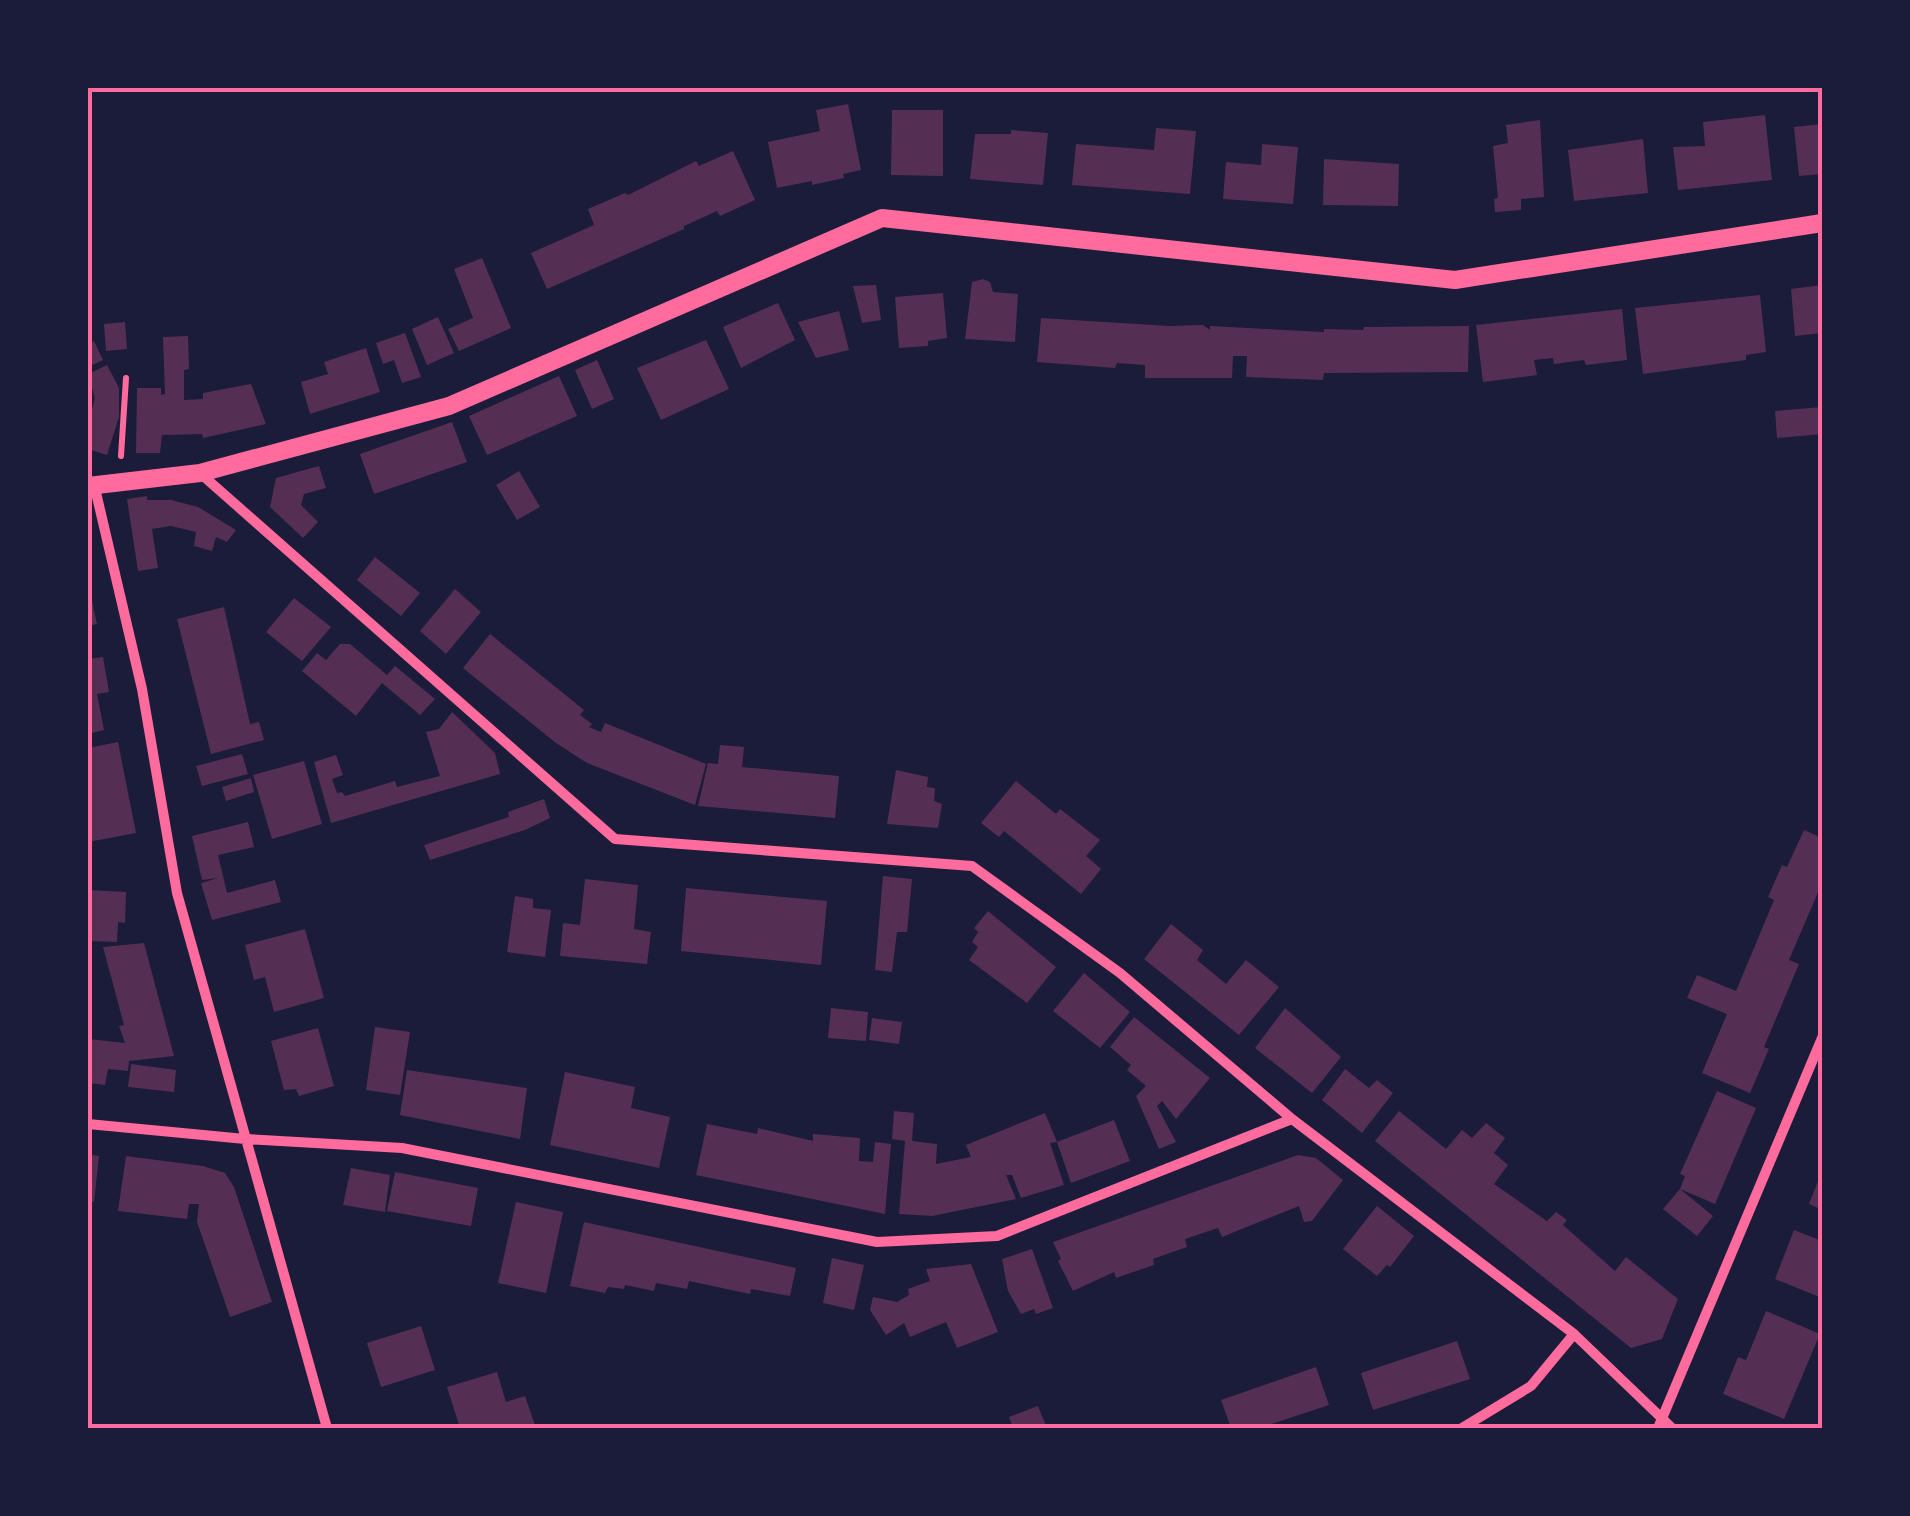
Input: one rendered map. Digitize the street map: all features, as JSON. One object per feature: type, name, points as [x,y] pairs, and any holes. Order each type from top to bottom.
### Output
[{"type":"street","points":[[327,1428],[176,892],[142,689],[90,483],[200,473],[449,406],[882,218],[1455,280],[1822,223]]},
{"type":"street","points":[[200,473],[615,839],[972,866],[1120,973],[1292,1119],[1574,1334],[1660,1424],[1672,1428]]},
{"type":"street","points":[[1660,1424],[1822,1038]]},
{"type":"street","points":[[88,1124],[402,1148],[876,1242],[997,1236],[1292,1119]]},
{"type":"street","points":[[1462,1428],[1532,1386],[1574,1334]]},
{"type":"path","points":[[119,482],[126,378]]},
{"type":"building","points":[[848,104],[861,170],[812,185],[812,181],[777,188],[768,142],[820,131],[816,110]]},
{"type":"building","points":[[892,110],[943,110],[943,176],[891,175]]},
{"type":"building","points":[[1765,115],[1772,180],[1678,190],[1673,147],[1705,146],[1703,122]]},
{"type":"building","points":[[1540,120],[1544,197],[1521,199],[1521,210],[1495,212],[1494,199],[1498,198],[1493,146],[1508,143],[1506,125]]},
{"type":"building","points":[[1822,124],[1822,174],[1799,176],[1794,127]]},
{"type":"building","points":[[1156,128],[1196,131],[1190,194],[1072,185],[1076,144],[1154,150]]},
{"type":"building","points":[[1011,130],[1048,133],[1043,185],[970,179],[975,134],[1011,134]]},
{"type":"building","points":[[1643,139],[1648,193],[1574,201],[1568,150]]},
{"type":"building","points":[[1262,144],[1298,147],[1293,204],[1223,199],[1226,162],[1261,165]]},
{"type":"building","points":[[733,151],[755,200],[720,216],[717,211],[547,289],[531,253],[594,225],[588,209],[628,195],[696,161],[699,166]]},
{"type":"building","points":[[1324,159],[1399,164],[1398,206],[1323,205]]},
{"type":"building","points":[[482,258],[511,328],[459,351],[448,329],[473,318],[454,269]]},
{"type":"building","points":[[972,282],[990,282],[993,292],[1018,294],[1015,342],[965,339]]},
{"type":"building","points":[[876,285],[881,320],[862,323],[853,286]]},
{"type":"building","points":[[1822,285],[1822,333],[1795,336],[1791,289]]},
{"type":"building","points":[[943,293],[947,338],[928,341],[928,346],[899,348],[895,297]]},
{"type":"building","points":[[1760,295],[1766,352],[1746,355],[1746,360],[1643,374],[1635,308]]},
{"type":"building","points":[[778,303],[795,340],[741,368],[723,327]]},
{"type":"building","points":[[1622,309],[1627,360],[1586,365],[1584,360],[1554,364],[1553,358],[1534,360],[1537,375],[1483,382],[1476,325]]},
{"type":"building","points":[[839,311],[849,350],[816,358],[798,322]]},
{"type":"building","points":[[438,317],[454,353],[427,365],[412,329]]},
{"type":"building","points":[[1041,318],[1203,325],[1210,330],[1210,326],[1324,332],[1364,327],[1469,326],[1468,372],[1324,373],[1323,380],[1246,377],[1247,356],[1233,356],[1232,378],[1145,378],[1145,365],[1117,363],[1115,368],[1037,362]]},
{"type":"building","points":[[125,322],[127,349],[106,351],[104,324]]},
{"type":"building","points":[[405,333],[421,377],[402,383],[394,360],[383,364],[376,343]]},
{"type":"building","points":[[188,336],[189,369],[184,370],[184,400],[203,399],[203,393],[251,384],[266,424],[203,438],[202,434],[162,435],[160,453],[136,453],[137,388],[161,388],[161,395],[165,394],[163,337]]},
{"type":"building","points":[[706,340],[729,389],[661,420],[637,368]]},
{"type":"building","points":[[94,341],[103,360],[88,367],[88,345]]},
{"type":"building","points":[[366,348],[380,392],[310,414],[301,382],[328,374],[324,362]]},
{"type":"building","points":[[597,360],[614,399],[592,409],[575,370]]},
{"type":"building","points":[[107,365],[119,388],[119,417],[107,455],[88,449],[88,424],[95,398],[88,374]]},
{"type":"building","points":[[559,376],[577,416],[487,455],[469,416]]},
{"type":"building","points":[[1822,407],[1822,434],[1777,438],[1775,411]]},
{"type":"building","points":[[452,422],[467,462],[374,494],[360,454]]},
{"type":"building","points":[[319,466],[326,488],[304,494],[301,505],[318,522],[303,538],[270,507],[276,478]]},
{"type":"building","points":[[519,471],[540,507],[517,520],[496,485]]},
{"type":"building","points":[[147,496],[147,500],[171,500],[198,507],[236,530],[227,542],[216,537],[212,551],[194,546],[196,532],[171,526],[152,529],[158,568],[138,571],[127,499]]},
{"type":"building","points":[[375,557],[420,593],[401,616],[357,580]]},
{"type":"building","points":[[88,582],[97,624],[88,626]]},
{"type":"building","points":[[455,589],[481,612],[446,654],[420,631]]},
{"type":"building","points":[[294,598],[331,627],[302,661],[266,632]]},
{"type":"building","points":[[224,607],[250,724],[259,722],[264,740],[211,754],[177,619]]},
{"type":"building","points":[[490,634],[584,710],[580,715],[592,724],[589,727],[601,732],[605,723],[706,764],[695,805],[587,763],[463,668]]},
{"type":"building","points":[[340,644],[350,644],[387,675],[395,666],[435,699],[420,715],[382,683],[356,716],[302,671],[317,653],[326,660]]},
{"type":"building","points":[[103,657],[109,692],[97,694],[104,730],[88,734],[88,659]]},
{"type":"building","points":[[452,712],[495,753],[500,774],[331,823],[314,762],[336,755],[343,775],[332,779],[337,793],[345,796],[395,781],[397,787],[440,776],[426,732],[439,729]]},
{"type":"building","points":[[118,742],[136,833],[88,842],[88,748]]},
{"type":"building","points":[[720,745],[744,747],[742,767],[839,776],[835,818],[698,806],[708,763],[718,764]]},
{"type":"building","points":[[242,754],[248,774],[202,786],[196,766]]},
{"type":"building","points":[[304,761],[322,824],[272,839],[253,775]]},
{"type":"building","points":[[896,770],[928,777],[927,787],[935,788],[934,801],[942,804],[938,828],[887,824]]},
{"type":"building","points":[[251,778],[254,792],[226,801],[222,787]]},
{"type":"building","points":[[1016,781],[1056,814],[1060,809],[1100,840],[1086,856],[1101,869],[1081,894],[1004,831],[999,837],[981,823]]},
{"type":"building","points":[[544,799],[550,818],[525,830],[430,860],[424,845],[509,817],[508,812]]},
{"type":"building","points":[[248,822],[254,847],[218,855],[227,893],[275,880],[281,902],[212,920],[201,883],[218,878],[202,880],[192,836]]},
{"type":"building","points":[[1804,830],[1822,838],[1822,883],[1789,960],[1799,964],[1764,1047],[1769,1049],[1750,1093],[1702,1073],[1727,1014],[1687,998],[1697,975],[1736,991],[1774,900],[1768,897]]},
{"type":"building","points":[[883,876],[912,879],[907,932],[897,932],[892,972],[875,970]]},
{"type":"building","points":[[585,879],[638,885],[634,929],[651,932],[647,964],[560,956],[563,923],[580,925]]},
{"type":"building","points":[[686,888],[827,901],[821,965],[681,951]]},
{"type":"building","points":[[88,890],[126,892],[125,923],[118,922],[117,942],[88,941]]},
{"type":"building","points":[[515,896],[533,899],[533,908],[551,910],[545,957],[507,952]]},
{"type":"building","points":[[988,911],[1056,967],[1027,1003],[969,960],[978,947],[972,942],[978,932],[974,928]]},
{"type":"building","points":[[1171,924],[1203,950],[1197,960],[1226,984],[1246,960],[1279,987],[1239,1035],[1144,959]]},
{"type":"building","points":[[305,929],[324,998],[274,1012],[265,977],[254,980],[245,945]]},
{"type":"building","points":[[144,943],[174,1056],[129,1061],[128,1071],[108,1069],[105,1085],[88,1083],[88,1039],[125,1043],[119,1026],[124,1025],[103,947]]},
{"type":"building","points":[[1084,973],[1130,1012],[1100,1048],[1053,1011]]},
{"type":"building","points":[[831,1008],[868,1012],[866,1041],[828,1038]]},
{"type":"building","points":[[1285,1008],[1341,1057],[1312,1093],[1255,1048]]},
{"type":"building","points":[[1134,1017],[1210,1078],[1176,1119],[1162,1101],[1157,1106],[1176,1142],[1159,1149],[1136,1096],[1146,1086],[1127,1070],[1131,1065],[1110,1047]]},
{"type":"building","points":[[872,1018],[902,1022],[899,1044],[869,1040]]},
{"type":"building","points":[[375,1027],[410,1032],[400,1095],[366,1090]]},
{"type":"building","points":[[318,1028],[334,1086],[299,1096],[296,1089],[284,1090],[271,1041]]},
{"type":"building","points":[[131,1064],[176,1070],[174,1092],[128,1087]]},
{"type":"building","points":[[1345,1069],[1369,1088],[1377,1080],[1393,1093],[1362,1133],[1322,1100]]},
{"type":"building","points":[[407,1070],[527,1088],[520,1139],[400,1115]]},
{"type":"building","points":[[565,1072],[635,1087],[631,1108],[670,1117],[659,1168],[550,1145]]},
{"type":"building","points":[[1717,1091],[1756,1108],[1715,1204],[1680,1189],[1685,1176],[1680,1174]]},
{"type":"building","points":[[894,1111],[914,1113],[912,1141],[937,1144],[936,1164],[971,1157],[966,1145],[1045,1113],[1057,1142],[1050,1143],[1064,1185],[1021,1198],[1012,1175],[1006,1175],[1016,1199],[932,1216],[899,1214],[905,1141],[892,1139]]},
{"type":"building","points":[[1399,1111],[1446,1149],[1462,1130],[1472,1138],[1486,1123],[1505,1138],[1494,1153],[1508,1165],[1494,1184],[1547,1221],[1556,1212],[1567,1220],[1563,1225],[1615,1271],[1626,1257],[1678,1299],[1662,1339],[1631,1348],[1375,1141]]},
{"type":"building","points":[[1114,1120],[1130,1161],[1071,1183],[1057,1142]]},
{"type":"building","points":[[707,1124],[757,1134],[758,1128],[813,1141],[813,1134],[860,1138],[859,1161],[873,1162],[875,1142],[891,1144],[885,1214],[696,1175]]},
{"type":"building","points":[[88,1154],[99,1156],[94,1202],[88,1201]]},
{"type":"building","points":[[1298,1155],[1316,1158],[1343,1180],[1312,1221],[1304,1222],[1299,1206],[1222,1237],[1218,1228],[1185,1239],[1187,1247],[1153,1259],[1154,1265],[1116,1278],[1114,1272],[1073,1291],[1053,1242]]},
{"type":"building","points":[[126,1156],[203,1166],[225,1173],[234,1187],[272,1302],[230,1317],[197,1222],[199,1204],[189,1204],[187,1219],[118,1211]]},
{"type":"building","points":[[351,1168],[390,1175],[385,1212],[343,1205]]},
{"type":"building","points":[[1822,1171],[1822,1210],[1809,1204]]},
{"type":"building","points":[[395,1172],[478,1188],[471,1226],[387,1211]]},
{"type":"building","points":[[1680,1189],[1713,1216],[1697,1236],[1663,1209]]},
{"type":"building","points":[[516,1202],[563,1212],[546,1293],[498,1283]]},
{"type":"building","points":[[1377,1206],[1414,1236],[1390,1267],[1387,1265],[1377,1276],[1343,1249]]},
{"type":"building","points":[[584,1222],[796,1268],[790,1296],[751,1289],[750,1294],[689,1281],[687,1289],[656,1283],[654,1291],[625,1285],[624,1289],[608,1287],[605,1293],[570,1286]]},
{"type":"building","points":[[1794,1230],[1822,1241],[1822,1298],[1775,1279]]},
{"type":"building","points":[[1032,1249],[1053,1308],[1021,1314],[1008,1291],[1002,1259]]},
{"type":"building","points":[[832,1258],[864,1265],[854,1310],[823,1303]]},
{"type":"building","points":[[971,1264],[998,1332],[957,1348],[946,1322],[910,1337],[904,1323],[886,1335],[870,1310],[873,1297],[897,1302],[909,1295],[908,1289],[930,1281],[926,1269]]},
{"type":"building","points":[[1766,1311],[1820,1334],[1784,1419],[1723,1394],[1738,1357],[1746,1360]]},
{"type":"building","points":[[421,1326],[435,1370],[381,1387],[367,1343]]},
{"type":"building","points":[[1457,1341],[1470,1379],[1373,1410],[1361,1373]]},
{"type":"building","points":[[1316,1367],[1329,1405],[1259,1428],[1231,1428],[1221,1400]]},
{"type":"building","points":[[497,1372],[506,1402],[525,1396],[536,1428],[460,1428],[447,1387]]},
{"type":"building","points":[[1038,1406],[1047,1428],[1013,1428],[1009,1417]]}]
